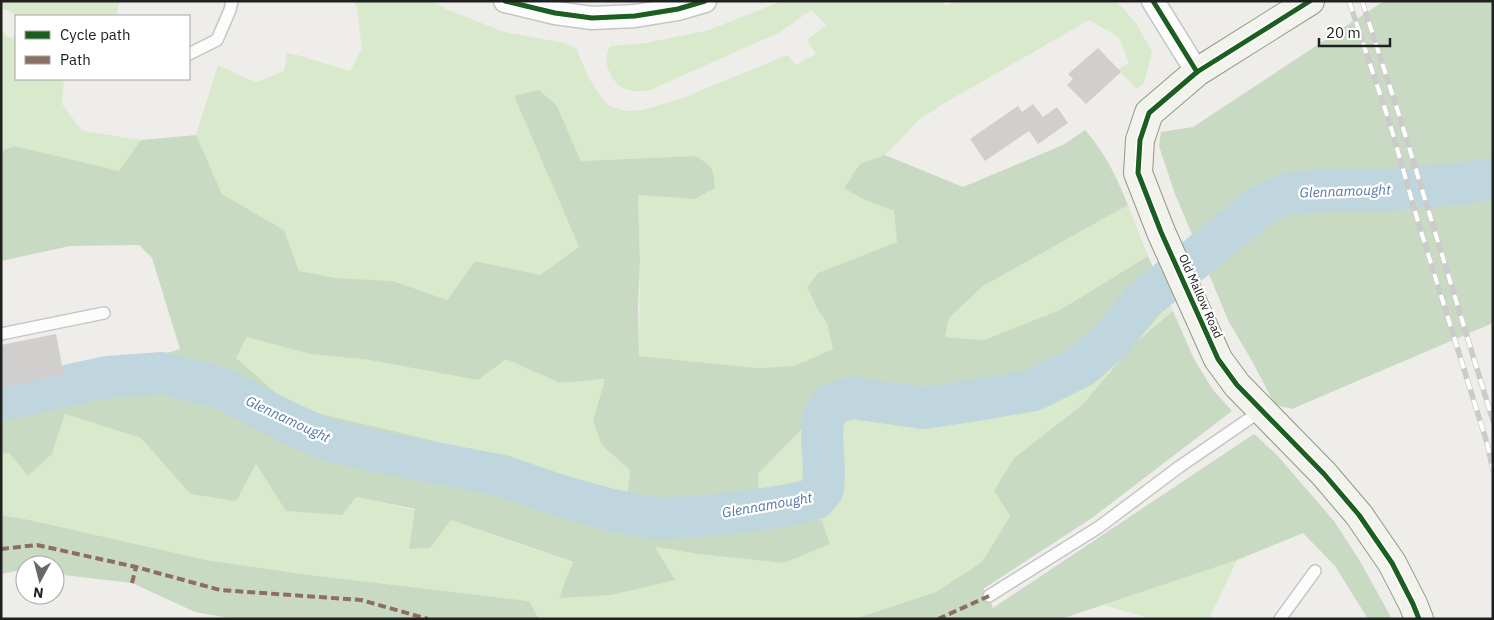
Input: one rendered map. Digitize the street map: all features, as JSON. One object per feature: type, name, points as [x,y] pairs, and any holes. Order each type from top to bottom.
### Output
[{"type":"street","points":[[505,1],[555,13],[592,18],[635,16],[678,9],[705,1]]},
{"type":"street","points":[[1153,1],[1197,72]]},
{"type":"street","name":"Old Mallow Road","points":[[1310,1],[1197,72],[1149,113],[1140,140],[1138,173],[1161,232],[1218,359],[1237,385],[1324,474],[1359,515],[1392,564],[1419,619]]},
{"type":"lane","points":[[190,54],[217,40],[232,1]]},
{"type":"lane","points":[[1,334],[104,313]]},
{"type":"lane","points":[[989,596],[1099,527],[1179,467],[1262,410]]},
{"type":"lane","points":[[1280,619],[1315,571]]},
{"type":"green space","points":[[1,1],[120,1],[116,15],[15,16],[9,10],[1,9]]},
{"type":"green space","points":[[353,1],[433,1],[446,9],[504,32],[565,43],[576,48],[589,78],[609,106],[626,111],[643,110],[683,98],[787,55],[796,65],[816,54],[807,40],[826,25],[811,10],[780,32],[650,90],[636,91],[623,88],[614,80],[608,69],[607,58],[610,46],[646,43],[709,30],[782,1],[944,1],[945,6],[957,1],[1116,1],[1136,23],[1152,52],[1144,83],[1137,89],[1118,69],[1129,63],[1119,37],[1089,20],[943,104],[920,119],[885,155],[860,164],[863,199],[894,211],[898,242],[818,273],[807,287],[827,323],[834,349],[794,366],[758,368],[639,356],[640,261],[638,195],[695,199],[694,156],[581,161],[557,106],[514,96],[579,247],[540,275],[475,261],[447,300],[393,281],[337,278],[299,271],[284,230],[222,194],[196,135],[218,65],[257,82],[284,71],[287,53],[350,71],[362,49],[357,7]]},
{"type":"green space","points":[[1384,1],[1493,1],[1493,323],[1292,409],[1275,405],[1229,322],[1175,194],[1159,146],[1161,132],[1193,127]]},
{"type":"green space","points":[[1,30],[8,37],[12,38],[15,35],[15,80],[64,80],[62,104],[82,131],[141,140],[119,171],[15,146],[1,151]]},
{"type":"green space","points":[[539,90],[557,106],[581,161],[694,156],[705,162],[713,171],[715,188],[695,199],[638,195],[640,261],[638,305],[639,356],[758,368],[794,366],[833,349],[827,323],[807,287],[818,273],[897,242],[894,211],[863,199],[844,188],[860,164],[885,155],[963,187],[1063,145],[1085,130],[1099,147],[1110,166],[1128,205],[983,286],[949,318],[945,337],[984,340],[1060,310],[1148,256],[1164,292],[1097,351],[1011,392],[951,413],[895,411],[841,395],[805,426],[758,474],[759,499],[822,521],[830,544],[784,563],[698,554],[655,547],[675,580],[611,595],[559,598],[573,562],[451,520],[430,548],[409,549],[415,509],[356,497],[342,515],[286,511],[256,464],[236,501],[190,494],[141,438],[65,414],[52,454],[28,476],[9,453],[1,454],[1,393],[124,367],[180,349],[152,258],[139,245],[70,246],[1,261],[1,151],[15,146],[119,171],[141,140],[196,135],[222,194],[284,230],[299,271],[337,278],[393,281],[447,300],[475,261],[540,275],[579,247],[514,96]],"holes":[[[247,337],[310,354],[370,360],[478,380],[506,359],[560,383],[605,379],[593,421],[602,445],[630,470],[627,499],[427,439],[292,407],[236,358]]]},
{"type":"green space","points":[[1128,205],[1148,256],[1060,310],[984,340],[944,337],[949,318],[983,286]]},
{"type":"green space","points":[[1164,292],[1173,311],[1134,344],[1082,405],[1014,458],[1010,516],[982,562],[936,592],[854,619],[539,619],[529,601],[310,575],[206,560],[1,515],[1,454],[9,453],[28,476],[52,454],[65,414],[141,438],[190,494],[256,464],[356,497],[415,510],[409,549],[430,548],[451,520],[574,563],[559,597],[674,580],[654,547],[698,554],[784,563],[822,521],[759,499],[758,474],[805,426],[841,395],[895,411],[1097,351]]},
{"type":"green space","points":[[1173,311],[1194,359],[1213,390],[1232,411],[1092,518],[983,589],[989,596],[993,608],[1254,434],[1277,455],[1334,521],[1360,561],[1392,619],[1368,619],[1335,566],[1303,533],[1237,560],[1061,619],[854,619],[936,592],[982,562],[1010,516],[994,491],[1014,458],[1082,405],[1134,344]]},
{"type":"green space","points":[[247,337],[310,354],[370,360],[506,359],[560,383],[605,379],[603,445],[630,470],[627,500],[427,439],[292,407],[236,358]]},
{"type":"green space","points":[[1,515],[206,560],[310,575],[529,601],[539,619],[235,619],[195,612],[132,583],[65,575],[65,555],[15,555],[15,571],[1,574]]},
{"type":"green space","points":[[1237,560],[1209,619],[1152,619],[1103,605]]},
{"type":"building","points":[[1098,48],[1121,72],[1086,104],[1067,85],[1073,79],[1068,74]]},
{"type":"building","points":[[1033,104],[1043,117],[1057,107],[1068,123],[1038,144],[1029,131],[985,161],[970,139],[1018,106],[1022,112]]},
{"type":"building","points":[[56,334],[64,375],[1,387],[1,345]]},
{"type":"waterway","name":"Glennamought","points":[[1,400],[107,377],[163,373],[224,389],[324,439],[374,451],[503,476],[558,495],[611,510],[659,519],[737,513],[815,499],[823,489],[823,417],[834,403],[852,398],[923,408],[1034,390],[1082,366],[1110,341],[1144,300],[1262,205],[1286,194],[1324,190],[1377,191],[1467,183],[1493,178]]},
{"type":"railway","points":[[1349,1],[1390,124],[1419,225],[1487,443],[1493,470]]},
{"type":"railway","points":[[1362,1],[1401,121],[1493,421]]},
{"type":"marked path","points":[[1,549],[37,545],[136,567],[220,590],[361,600],[428,619]]},
{"type":"marked path","points":[[132,583],[136,567]]},
{"type":"marked path","points":[[938,619],[989,596]]},
{"type":"cycle path","points":[[505,1],[555,13],[592,18],[635,16],[678,9],[705,1]]},
{"type":"cycle path","points":[[1153,1],[1197,72]]},
{"type":"cycle path","points":[[1310,1],[1197,72],[1149,113],[1140,140],[1138,173],[1161,232],[1218,359],[1237,385],[1324,474],[1359,515],[1392,563],[1419,619]]}]
